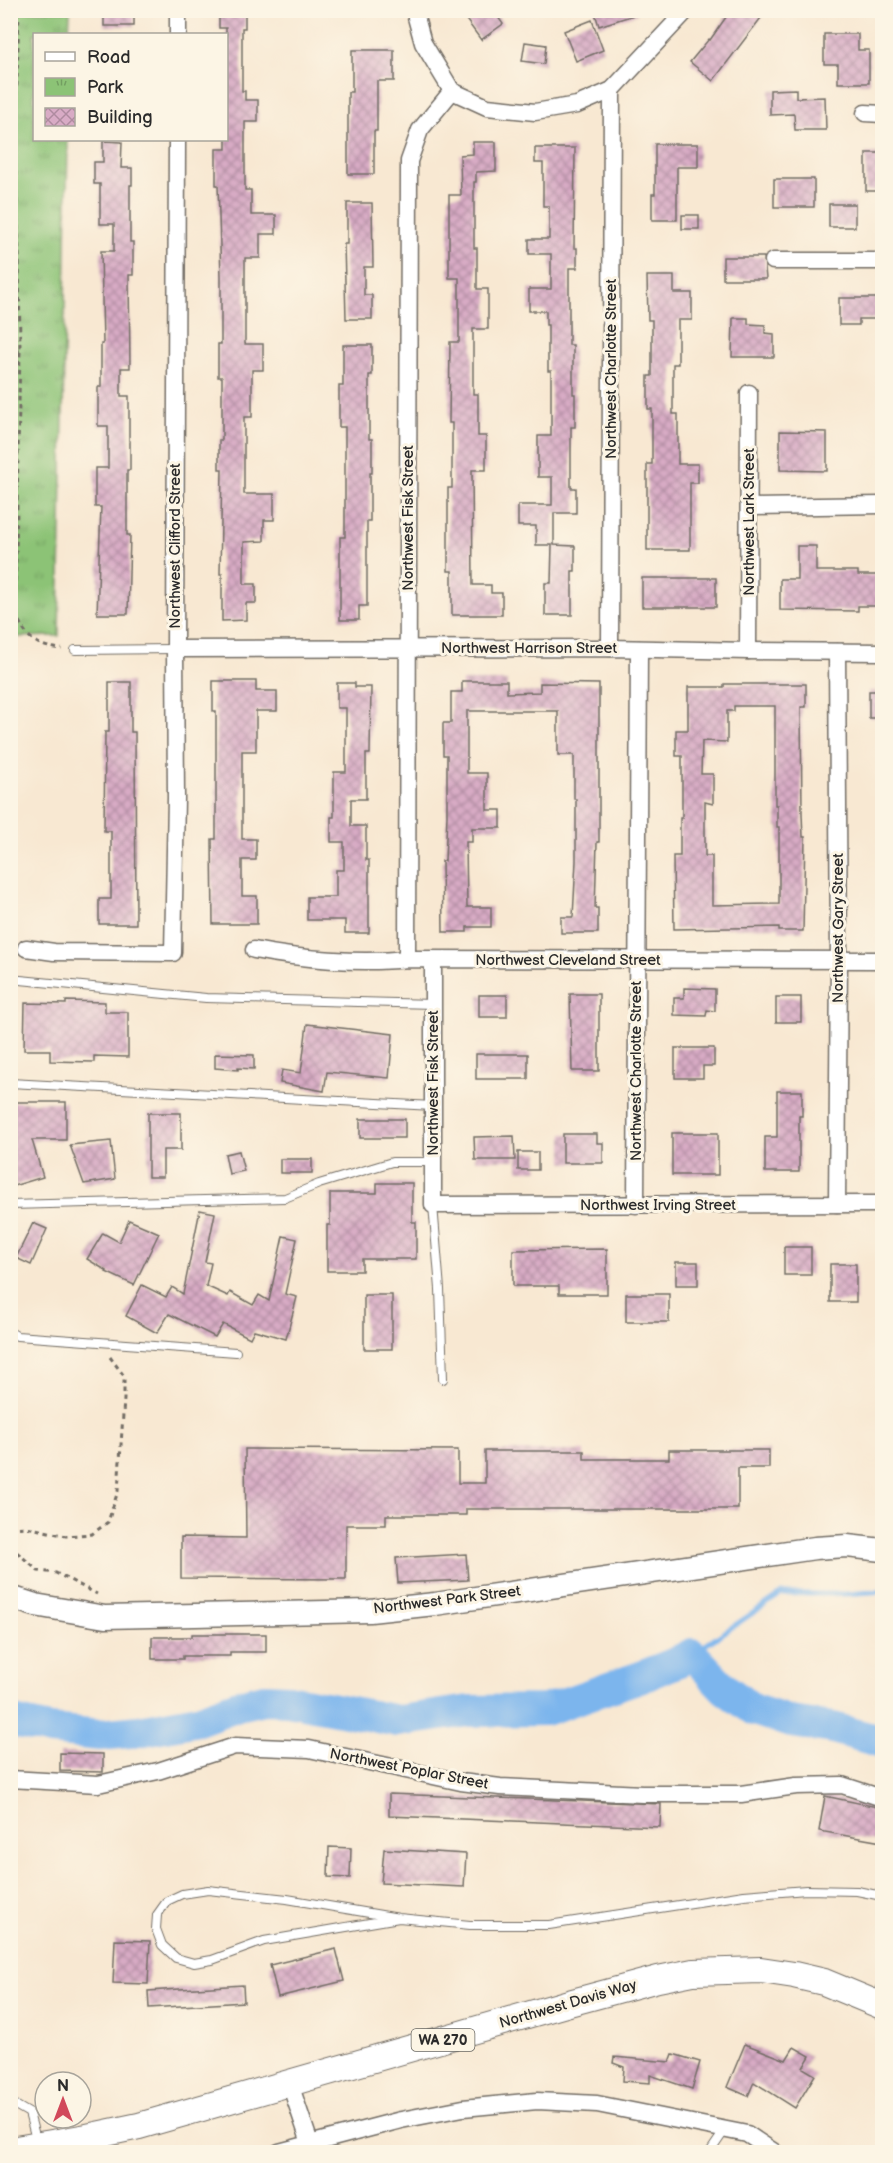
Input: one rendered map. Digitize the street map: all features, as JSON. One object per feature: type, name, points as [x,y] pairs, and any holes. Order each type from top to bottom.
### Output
[{"type":"main road","name":"Northwest Davis Way","points":[[10,2150],[38,2147],[139,2126],[569,2003],[693,1972],[761,1970],[824,1982],[880,1998]]},
{"type":"street","points":[[178,10],[178,33]]},
{"type":"street","points":[[414,10],[423,43],[452,91],[487,107],[535,112],[577,105],[612,90],[687,10]]},
{"type":"street","name":"Northwest Charlotte Street","points":[[610,648],[612,90]]},
{"type":"street","name":"Northwest Fisk Street","points":[[407,959],[409,160],[420,130],[452,91]]},
{"type":"street","points":[[865,113],[882,114]]},
{"type":"street","name":"Northwest Clifford Street","points":[[26,948],[54,952],[173,953],[176,798],[177,141]]},
{"type":"street","points":[[773,261],[882,261]]},
{"type":"street","name":"Northwest Lark Street","points":[[748,651],[749,393]]},
{"type":"street","points":[[749,507],[882,506]]},
{"type":"street","name":"Northwest Harrison Street","points":[[175,649],[610,648],[882,652]]},
{"type":"street","name":"Northwest Charlotte Street","points":[[636,1205],[639,649]]},
{"type":"street","name":"Northwest Gary Street","points":[[837,652],[839,959],[837,1204]]},
{"type":"street","name":"Northwest Cleveland Street","points":[[254,950],[280,955],[384,962],[407,959],[882,960]]},
{"type":"street","name":"Northwest Fisk Street","points":[[433,960],[433,1205]]},
{"type":"street","name":"Northwest Irving Street","points":[[433,1205],[882,1204]]},
{"type":"street","name":"Northwest Park Street","points":[[10,1597],[35,1605],[105,1617],[370,1611],[435,1604],[815,1548],[847,1546],[882,1550]]},
{"type":"street","name":"Northwest Poplar Street","points":[[10,1779],[98,1784],[158,1771],[235,1746],[309,1749],[461,1782],[500,1786],[642,1794],[741,1794],[796,1786],[842,1785],[882,1798]]},
{"type":"street","points":[[290,2084],[310,2143]]},
{"type":"street","points":[[279,2152],[401,2120],[463,2108],[537,2102],[597,2104],[747,2134],[774,2152]]},
{"type":"lane","points":[[75,650],[175,649]]},
{"type":"lane","points":[[10,979],[206,998],[433,1004]]},
{"type":"lane","points":[[10,1083],[433,1106]]},
{"type":"lane","points":[[10,1205],[285,1198],[319,1184],[392,1162],[432,1162]]},
{"type":"lane","points":[[433,1205],[440,1288],[443,1379]]},
{"type":"lane","points":[[10,1332],[17,1336],[236,1352]]},
{"type":"lane","points":[[399,1918],[264,1941],[212,1960],[194,1963],[176,1958],[162,1945],[156,1929],[157,1915],[167,1901],[182,1894],[208,1890],[287,1899],[399,1918],[470,1925],[549,1925],[744,1895],[806,1890],[856,1891],[882,1896]]},
{"type":"lane","points":[[10,2102],[29,2113],[38,2147]]},
{"type":"lane","points":[[710,2152],[724,2130]]},
{"type":"path","points":[[19,10],[15,151],[20,256],[20,351],[15,610],[20,628],[33,641],[52,648],[75,650]]},
{"type":"path","points":[[10,351],[20,351]]},
{"type":"path","points":[[10,605],[15,610]]},
{"type":"path","points":[[10,1528],[27,1527],[66,1536],[92,1534],[108,1522],[118,1491],[124,1376],[98,1342]]},
{"type":"path","points":[[10,1546],[38,1571],[56,1573],[102,1596]]},
{"type":"green space","points":[[10,11],[70,11],[69,33],[33,33],[33,141],[68,141],[59,636],[11,637]]},
{"type":"building","points":[[104,10],[134,10],[134,26],[104,26]]},
{"type":"building","points":[[219,10],[245,10],[245,28],[242,28],[242,91],[245,91],[245,100],[258,100],[258,122],[245,122],[245,190],[251,190],[251,215],[276,215],[276,234],[260,234],[260,258],[245,258],[245,344],[263,344],[263,370],[252,370],[252,417],[244,417],[244,494],[274,494],[274,520],[264,520],[264,541],[244,542],[244,584],[256,584],[256,603],[246,603],[246,620],[222,621],[222,574],[220,574],[222,469],[219,469],[219,440],[222,440],[222,377],[218,377],[218,344],[221,344],[221,276],[216,149],[226,149],[226,141],[228,141],[228,33],[226,33],[226,28],[219,28]]},
{"type":"building","points":[[459,10],[493,10],[503,24],[481,40]]},
{"type":"building","points":[[594,10],[637,10],[637,14],[599,26]]},
{"type":"building","points":[[731,10],[767,10],[713,81],[690,62],[710,40]]},
{"type":"building","points":[[592,20],[603,50],[576,61],[564,31]]},
{"type":"building","points":[[824,34],[858,34],[858,50],[869,50],[869,83],[838,83],[838,64],[824,64]]},
{"type":"building","points":[[525,42],[546,45],[544,64],[522,61]]},
{"type":"building","points":[[352,50],[394,50],[394,81],[377,81],[374,174],[348,174],[348,92],[352,92]]},
{"type":"building","points":[[796,89],[796,98],[825,97],[826,130],[795,130],[794,114],[770,115],[770,90]]},
{"type":"building","points":[[103,141],[122,142],[121,168],[132,168],[130,242],[133,242],[133,275],[129,275],[130,368],[121,368],[121,396],[129,396],[128,614],[97,614],[101,507],[95,507],[95,468],[108,468],[108,426],[98,426],[98,387],[101,387],[101,344],[103,344],[101,251],[114,251],[114,224],[100,224],[100,184],[94,184],[94,162],[103,162]]},
{"type":"building","points":[[473,142],[496,142],[496,171],[476,172],[476,182],[474,182],[474,248],[477,248],[477,289],[488,289],[488,329],[473,329],[473,394],[478,394],[478,436],[486,436],[486,470],[472,470],[473,585],[491,585],[491,593],[502,593],[502,615],[452,615],[452,571],[448,571],[448,488],[452,488],[452,423],[449,423],[450,342],[459,342],[459,278],[449,278],[449,195],[461,195],[460,155],[473,154]]},
{"type":"building","points":[[655,144],[698,144],[698,167],[677,167],[677,220],[652,220],[652,194],[655,194]]},
{"type":"building","points":[[535,148],[575,148],[574,248],[577,248],[577,268],[569,268],[569,345],[573,345],[575,427],[571,427],[571,488],[576,488],[576,513],[554,513],[554,545],[575,546],[575,571],[572,571],[572,615],[545,615],[545,583],[551,583],[552,545],[536,545],[536,526],[518,526],[518,505],[552,505],[552,477],[538,477],[538,436],[551,436],[548,325],[546,325],[546,311],[529,311],[529,289],[551,289],[551,254],[529,254],[529,239],[549,239],[549,206],[543,206],[543,163],[535,163]]},
{"type":"building","points":[[866,153],[882,153],[882,191],[866,191]]},
{"type":"building","points":[[774,179],[814,179],[814,207],[774,207]]},
{"type":"building","points":[[347,203],[372,203],[373,267],[364,267],[364,295],[372,295],[372,319],[346,319],[344,244],[347,244]]},
{"type":"building","points":[[829,204],[855,204],[855,227],[829,227]]},
{"type":"building","points":[[682,215],[699,215],[699,229],[682,229]]},
{"type":"building","points":[[723,257],[764,257],[766,279],[723,279]]},
{"type":"building","points":[[647,276],[674,276],[674,293],[692,293],[692,320],[678,320],[678,364],[673,364],[673,414],[678,414],[678,464],[698,464],[698,483],[690,483],[690,550],[647,550],[647,464],[652,464],[652,409],[648,409],[648,376],[652,376],[652,320],[648,320]]},
{"type":"building","points":[[839,298],[882,298],[882,319],[859,319],[859,325],[839,325]]},
{"type":"building","points":[[733,318],[748,318],[748,324],[765,325],[765,333],[774,334],[774,357],[732,357]]},
{"type":"building","points":[[343,345],[372,345],[372,375],[369,375],[369,439],[372,439],[372,473],[370,473],[370,521],[367,521],[367,606],[359,606],[359,620],[340,620],[340,537],[345,537],[345,427],[339,427],[339,386],[343,386]]},
{"type":"building","points":[[780,431],[827,432],[827,471],[780,470]]},
{"type":"building","points":[[797,546],[816,546],[816,571],[858,571],[858,575],[882,575],[882,606],[858,606],[858,611],[780,610],[780,579],[797,579]]},
{"type":"building","points":[[642,578],[716,578],[716,607],[642,607]]},
{"type":"building","points":[[213,681],[256,681],[256,691],[277,691],[277,711],[256,711],[256,751],[242,751],[242,839],[256,839],[256,860],[242,860],[242,896],[257,896],[257,924],[213,924],[212,839],[216,839],[216,711],[213,711]]},
{"type":"building","points":[[462,681],[507,681],[507,693],[540,692],[540,683],[599,684],[599,842],[597,842],[595,908],[598,908],[598,933],[561,933],[561,917],[573,917],[576,799],[574,799],[574,755],[558,755],[558,711],[467,711],[467,773],[487,773],[487,810],[501,810],[501,828],[472,828],[472,842],[466,842],[467,907],[491,907],[491,927],[467,927],[467,932],[443,932],[442,861],[445,861],[447,755],[443,755],[443,723],[451,723],[451,692],[462,692]]},
{"type":"building","points":[[109,682],[131,682],[131,732],[135,732],[136,924],[99,924],[99,899],[111,899],[111,831],[104,831],[105,732],[109,732]]},
{"type":"building","points":[[337,683],[355,683],[355,687],[371,687],[370,754],[366,754],[366,799],[351,799],[351,826],[366,826],[366,860],[369,860],[369,933],[345,933],[345,920],[307,920],[307,897],[336,897],[336,870],[344,870],[344,842],[331,842],[331,817],[334,817],[334,772],[346,772],[346,708],[337,708]]},
{"type":"building","points":[[724,684],[806,684],[806,707],[801,707],[802,814],[803,837],[805,837],[803,931],[779,931],[779,927],[674,929],[673,856],[680,856],[680,818],[682,818],[682,756],[676,756],[676,730],[688,730],[688,687],[724,687]],"holes":[[[734,706],[775,706],[775,805],[777,805],[777,827],[779,827],[779,904],[712,905],[712,856],[705,856],[705,802],[713,804],[713,774],[701,774],[702,741],[727,742],[727,711],[734,711]]]},
{"type":"building","points":[[869,691],[882,691],[882,718],[869,718]]},
{"type":"building","points":[[684,988],[715,989],[715,1011],[707,1010],[706,1016],[674,1015],[674,998],[684,998]]},
{"type":"building","points":[[570,994],[599,994],[599,1071],[572,1071]]},
{"type":"building","points":[[479,995],[507,995],[507,1017],[479,1017]]},
{"type":"building","points":[[776,997],[801,997],[801,1022],[776,1022]]},
{"type":"building","points":[[66,1001],[105,1002],[105,1012],[128,1012],[128,1057],[94,1056],[94,1062],[50,1061],[50,1050],[24,1050],[25,1003],[66,1004]]},
{"type":"building","points":[[307,1024],[393,1034],[389,1078],[327,1072],[324,1091],[280,1083],[282,1070],[301,1073]]},
{"type":"building","points":[[675,1048],[714,1048],[714,1066],[703,1066],[703,1078],[675,1078]]},
{"type":"building","points":[[215,1054],[254,1055],[254,1069],[215,1068]]},
{"type":"building","points":[[476,1054],[528,1054],[528,1079],[476,1079]]},
{"type":"building","points":[[777,1091],[802,1091],[802,1116],[799,1116],[799,1172],[765,1172],[765,1137],[777,1137]]},
{"type":"building","points":[[10,1102],[66,1102],[66,1140],[32,1140],[43,1177],[10,1187]]},
{"type":"building","points":[[148,1113],[181,1113],[181,1150],[163,1150],[163,1177],[148,1177]]},
{"type":"building","points":[[360,1119],[405,1119],[405,1138],[360,1138]]},
{"type":"building","points":[[672,1133],[718,1133],[718,1175],[672,1175]]},
{"type":"building","points":[[563,1134],[597,1134],[597,1143],[603,1143],[603,1163],[563,1163]]},
{"type":"building","points":[[514,1136],[515,1160],[475,1160],[474,1137]]},
{"type":"building","points":[[111,1141],[115,1179],[84,1184],[70,1145]]},
{"type":"building","points":[[239,1151],[244,1171],[229,1174],[225,1154]]},
{"type":"building","points":[[518,1152],[538,1152],[538,1170],[518,1170]]},
{"type":"building","points":[[280,1159],[312,1159],[312,1173],[280,1173]]},
{"type":"building","points":[[377,1183],[412,1183],[412,1222],[416,1222],[416,1259],[362,1259],[362,1271],[327,1271],[330,1193],[377,1193]]},
{"type":"building","points":[[200,1210],[215,1213],[205,1262],[211,1263],[206,1286],[228,1296],[230,1292],[253,1305],[259,1295],[269,1301],[283,1236],[297,1239],[285,1294],[297,1297],[286,1339],[254,1330],[250,1338],[223,1324],[215,1337],[169,1314],[157,1333],[126,1316],[142,1285],[166,1297],[172,1287],[183,1294]]},
{"type":"building","points":[[129,1220],[159,1233],[134,1285],[106,1272],[87,1259],[103,1233],[119,1242]]},
{"type":"building","points":[[33,1223],[47,1229],[31,1265],[16,1258]]},
{"type":"building","points":[[784,1247],[811,1247],[811,1275],[784,1275]]},
{"type":"building","points":[[607,1249],[607,1294],[559,1294],[559,1286],[513,1286],[513,1250]]},
{"type":"building","points":[[676,1262],[698,1262],[698,1285],[676,1285]]},
{"type":"building","points":[[830,1264],[856,1264],[856,1302],[830,1302]]},
{"type":"building","points":[[626,1294],[669,1294],[669,1322],[626,1322]]},
{"type":"building","points":[[364,1295],[392,1295],[392,1349],[364,1349]]},
{"type":"building","points":[[245,1449],[458,1450],[458,1483],[485,1483],[485,1451],[584,1451],[584,1459],[669,1459],[669,1450],[769,1450],[769,1468],[738,1468],[738,1509],[466,1509],[466,1515],[386,1515],[386,1525],[346,1525],[346,1579],[181,1578],[181,1537],[246,1538]]},
{"type":"building","points":[[466,1554],[468,1580],[398,1583],[396,1558]]},
{"type":"building","points":[[192,1634],[266,1634],[266,1652],[230,1652],[230,1656],[183,1656],[183,1659],[152,1659],[152,1637],[192,1637]]},
{"type":"building","points":[[60,1753],[103,1754],[103,1772],[60,1771]]},
{"type":"building","points":[[389,1794],[661,1804],[660,1827],[389,1816]]},
{"type":"building","points":[[825,1796],[882,1808],[882,1842],[819,1831]]},
{"type":"building","points":[[329,1847],[351,1848],[350,1878],[328,1877]]},
{"type":"building","points":[[384,1849],[466,1854],[464,1887],[381,1883]]},
{"type":"building","points":[[115,1940],[150,1941],[148,1984],[113,1983]]},
{"type":"building","points":[[336,1949],[344,1981],[278,1997],[270,1965]]},
{"type":"building","points":[[243,1985],[244,2002],[149,2008],[148,1991]]},
{"type":"building","points":[[745,2044],[786,2060],[794,2047],[810,2056],[803,2068],[815,2075],[795,2108],[754,2082],[748,2096],[727,2087]]},
{"type":"building","points":[[673,2054],[700,2062],[692,2089],[650,2075],[650,2083],[623,2081],[624,2067],[613,2063],[614,2057],[670,2062]]},
{"type":"waterway","points":[[692,1654],[781,1594],[847,1594],[882,1591]]},
{"type":"waterway","points":[[10,1721],[50,1730],[100,1735],[139,1731],[198,1720],[238,1705],[264,1699],[288,1700],[398,1721],[469,1711],[545,1710],[643,1676],[692,1654],[725,1689],[754,1710],[791,1722],[833,1728],[882,1742]]}]
